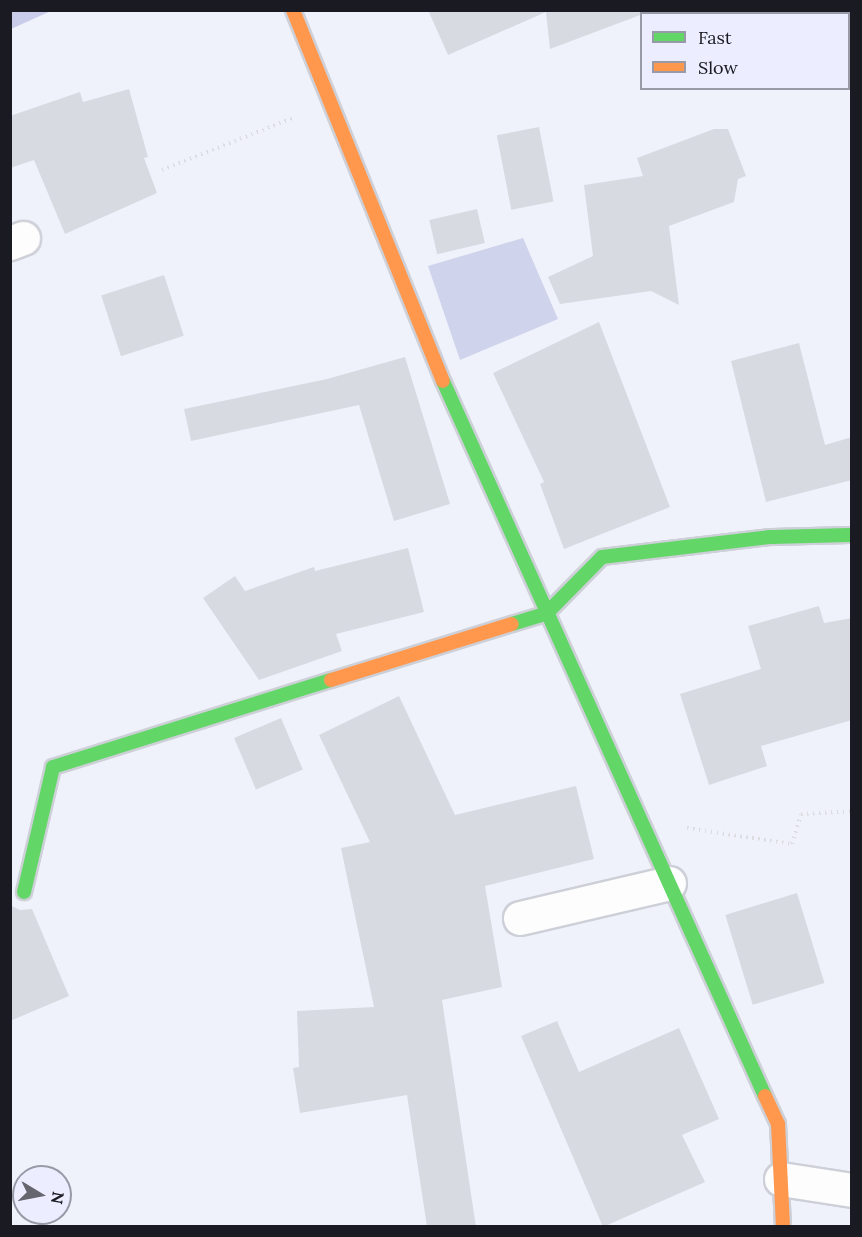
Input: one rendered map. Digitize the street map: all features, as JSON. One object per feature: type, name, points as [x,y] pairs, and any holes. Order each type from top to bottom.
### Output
[{"type":"street","points":[[292,10],[447,390],[778,1124],[783,1227]]},
{"type":"street","points":[[24,892],[53,767],[547,613],[602,557],[769,537],[852,534]]},
{"type":"street","points":[[520,918],[669,883]]},
{"type":"street","points":[[781,1179],[852,1190]]},
{"type":"path","points":[[162,170],[305,113]]},
{"type":"path","points":[[642,821],[792,844],[801,814],[852,811]]},
{"type":"shaded area","points":[[11,10],[51,10],[51,11],[11,29]]},
{"type":"shaded area","points":[[523,238],[558,319],[460,360],[428,266]]},
{"type":"building","points":[[428,10],[643,10],[640,15],[550,49],[546,12],[448,55]]},
{"type":"building","points":[[129,89],[148,157],[144,158],[157,193],[65,234],[34,160],[10,168],[10,116],[80,92],[83,102]]},
{"type":"building","points":[[539,127],[554,202],[511,210],[497,135]]},
{"type":"building","points":[[714,129],[728,129],[746,176],[738,179],[734,202],[669,226],[679,305],[651,291],[560,304],[548,277],[593,256],[584,185],[643,176],[637,158]]},
{"type":"building","points":[[477,209],[485,243],[437,254],[429,220]]},
{"type":"building","points":[[164,275],[184,336],[121,356],[101,295]]},
{"type":"building","points":[[599,322],[670,507],[564,549],[540,484],[544,482],[493,373]]},
{"type":"building","points":[[799,343],[825,445],[852,437],[852,480],[766,502],[731,361]]},
{"type":"building","points":[[405,357],[450,504],[394,521],[359,405],[191,441],[184,409],[327,379]]},
{"type":"building","points":[[408,548],[424,612],[336,634],[342,651],[259,680],[203,598],[235,576],[245,591],[314,567],[315,571]]},
{"type":"building","points":[[819,606],[824,623],[852,618],[852,720],[761,746],[767,766],[709,785],[680,694],[761,669],[748,626]]},
{"type":"building","points":[[399,696],[455,815],[576,786],[594,859],[485,886],[502,987],[442,1000],[476,1227],[427,1227],[407,1095],[300,1113],[293,1068],[299,1067],[297,1011],[374,1007],[341,848],[370,842],[319,735]]},
{"type":"building","points":[[281,718],[303,770],[256,789],[234,738]]},
{"type":"building","points":[[797,893],[824,983],[753,1005],[725,915]]},
{"type":"building","points":[[10,905],[20,910],[32,909],[69,996],[10,1021]]},
{"type":"building","points":[[557,1021],[579,1072],[679,1028],[719,1119],[682,1135],[705,1182],[603,1227],[521,1036]]},
{"type":"traffic: fast","points":[[443,381],[765,1096]]},
{"type":"traffic: fast","points":[[512,624],[547,613],[602,557],[769,537],[852,535]]},
{"type":"traffic: fast","points":[[24,892],[53,767],[331,680]]},
{"type":"traffic: slow","points":[[293,10],[443,381]]},
{"type":"traffic: slow","points":[[331,680],[512,624]]},
{"type":"traffic: slow","points":[[765,1096],[778,1124],[783,1226]]}]
